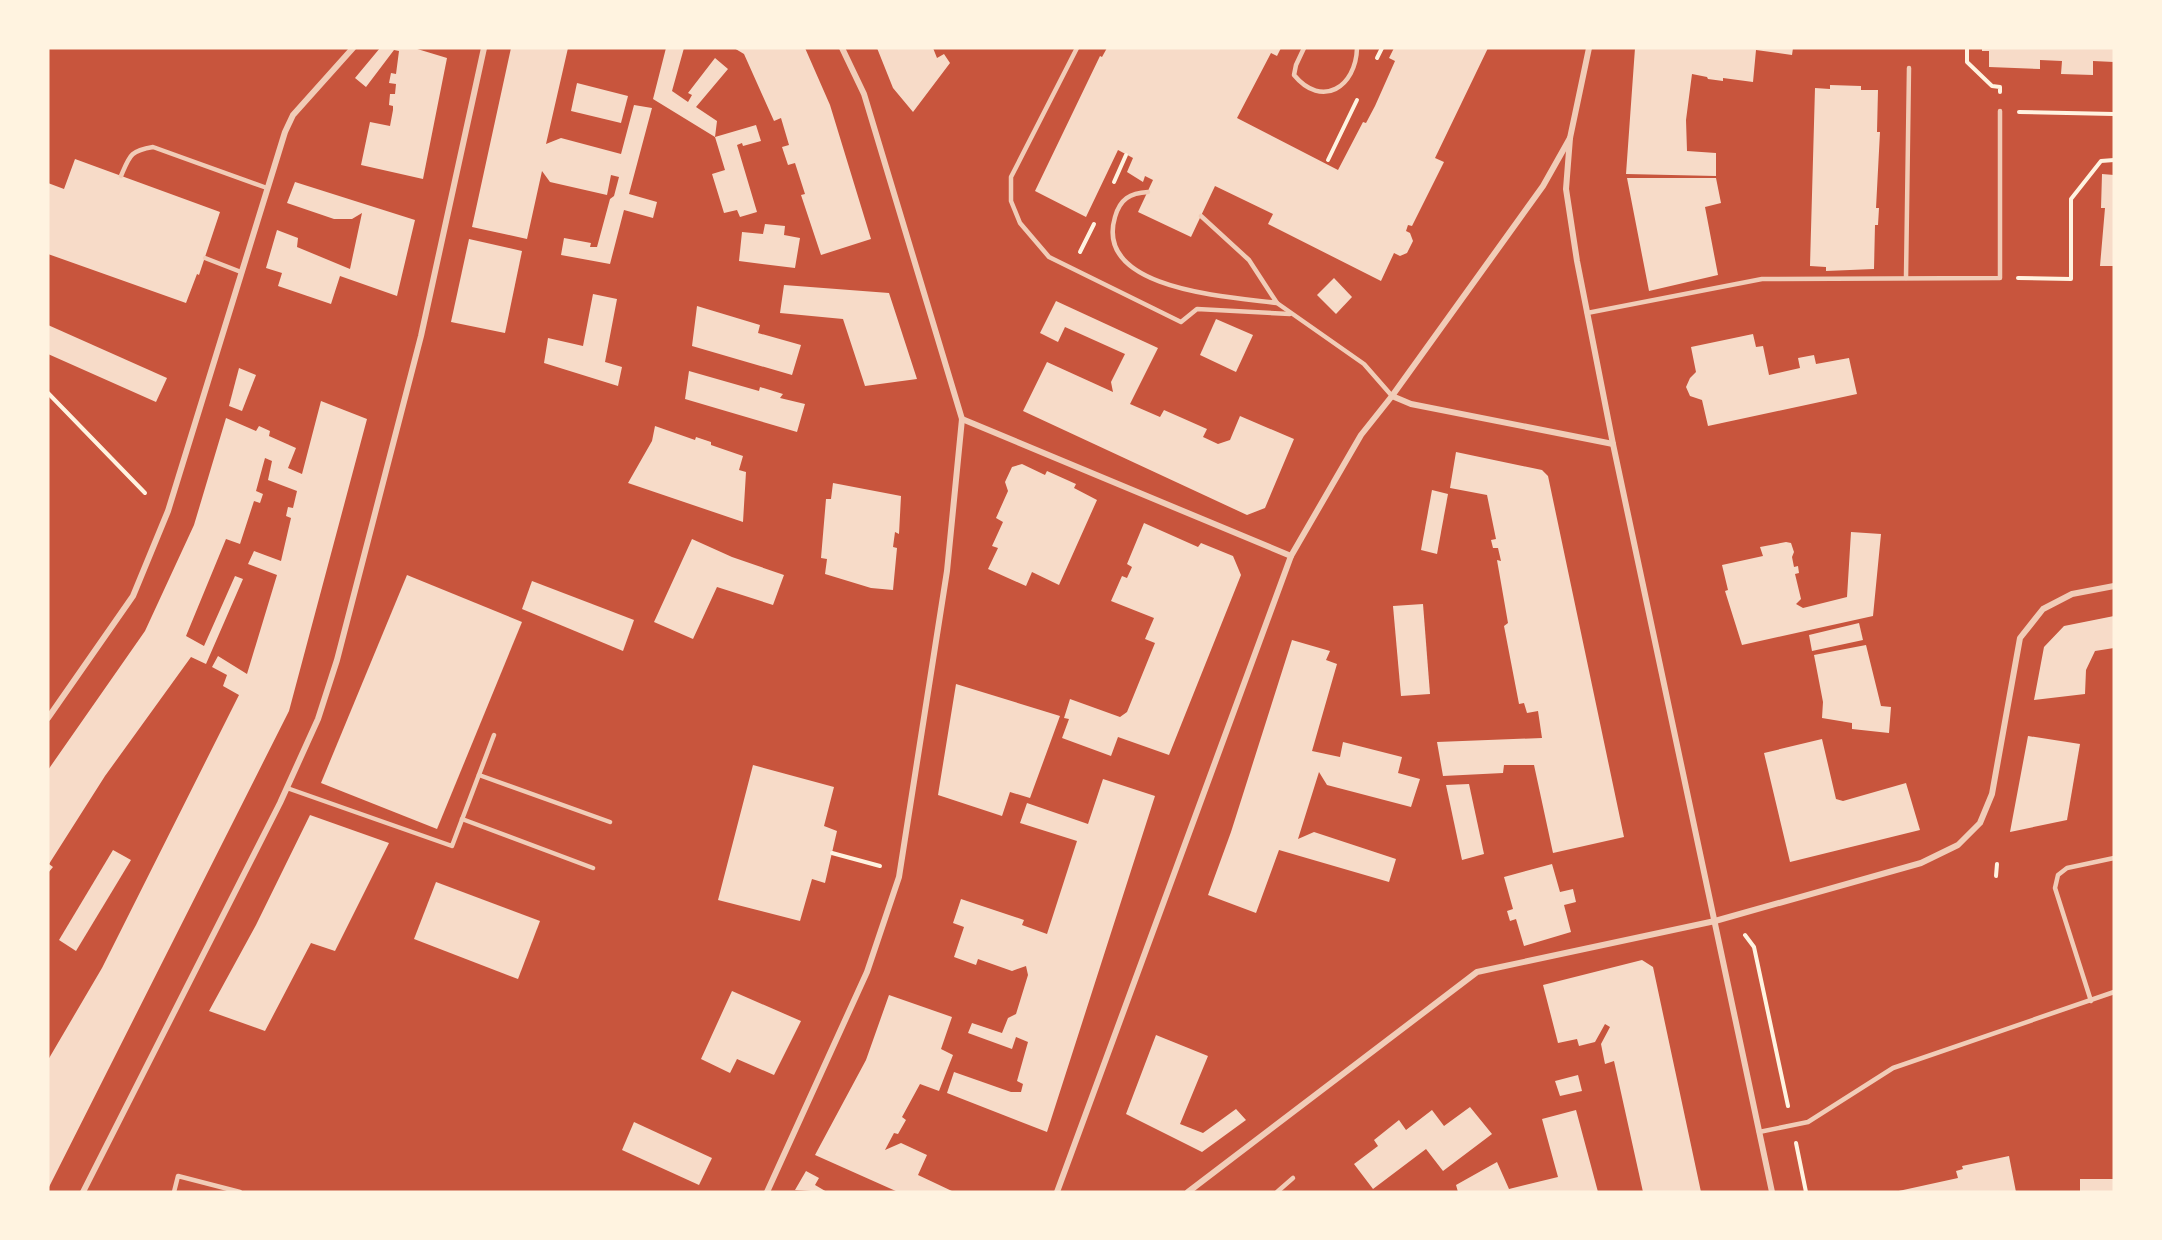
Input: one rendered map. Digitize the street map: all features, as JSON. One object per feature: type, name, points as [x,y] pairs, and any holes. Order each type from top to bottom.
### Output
[{"type":"street","points":[[48,718],[133,596],[168,511],[267,188],[292,116],[353,48]]},
{"type":"street","points":[[83,1192],[287,788],[318,719],[337,660],[422,336],[484,48]]},
{"type":"street","points":[[767,1192],[867,972],[899,877],[947,571],[962,419],[864,94],[842,48]]},
{"type":"street","points":[[1589,48],[1570,138],[1566,189],[1587,313],[1613,444],[1772,1192]]},
{"type":"street","points":[[1057,1192],[1291,556],[1361,435],[1392,396],[1543,186],[1570,138]]},
{"type":"street","points":[[1392,396],[1411,404],[1613,444]]},
{"type":"street","points":[[962,419],[1291,556]]},
{"type":"street","points":[[1191,1191],[1477,972],[1715,921],[1921,863],[1958,845],[1980,823],[1992,794],[2020,638],[2043,609],[2072,594],[2114,586]]},
{"type":"lane","points":[[1077,48],[1011,177],[1011,201],[1020,223],[1049,257],[1181,322],[1197,309],[1290,314]]},
{"type":"lane","points":[[1304,48],[1294,75],[1314,92],[1330,92],[1344,83],[1353,70],[1357,48]]},
{"type":"lane","points":[[1906,278],[1909,68]]},
{"type":"lane","points":[[1587,313],[1762,279],[2000,278],[2000,111]]},
{"type":"lane","points":[[121,176],[130,155],[138,150],[153,147],[267,188]]},
{"type":"lane","points":[[1148,192],[1131,193],[1118,206],[1113,223],[1114,243],[1125,263],[1151,278],[1183,290],[1277,303]]},
{"type":"lane","points":[[1201,216],[1249,260],[1277,303],[1364,364],[1392,396]]},
{"type":"lane","points":[[205,258],[241,272]]},
{"type":"lane","points":[[287,788],[452,846],[494,735]]},
{"type":"lane","points":[[478,775],[610,822]]},
{"type":"lane","points":[[462,819],[593,868]]},
{"type":"lane","points":[[2091,1001],[2055,888],[2058,875],[2067,868],[2114,858]]},
{"type":"lane","points":[[1759,1132],[1808,1122],[1893,1068],[2114,992]]},
{"type":"lane","points":[[174,1192],[178,1176],[240,1192]]},
{"type":"lane","points":[[1277,1192],[1293,1178]]},
{"type":"path","points":[[1372,68],[1382,48]]},
{"type":"path","points":[[1967,48],[1967,62],[1992,86],[2000,87],[2000,111],[2114,114]]},
{"type":"path","points":[[1328,160],[1358,99]]},
{"type":"path","points":[[2000,278],[2071,279],[2071,199],[2101,160],[2114,160]]},
{"type":"path","points":[[48,393],[145,493]]},
{"type":"path","points":[[832,853],[882,867]]},
{"type":"path","points":[[1996,876],[1997,864]]},
{"type":"path","points":[[1715,921],[1749,937],[1754,946],[1806,1192]]},
{"type":"building","points":[[380,48],[414,48],[447,58],[423,179],[361,165],[370,122],[390,126],[393,110],[393,106],[389,105],[390,94],[395,94],[396,84],[389,83],[391,73],[396,74],[399,51],[394,50],[366,87],[355,78]]},
{"type":"building","points":[[511,48],[568,48],[546,144],[561,138],[621,154],[634,105],[652,108],[629,194],[657,202],[653,218],[624,210],[610,264],[561,255],[564,238],[591,243],[590,247],[597,247],[610,199],[614,196],[619,177],[611,175],[607,195],[550,182],[542,171],[527,239],[472,227]]},
{"type":"building","points":[[666,48],[684,48],[672,91],[688,102],[692,95],[688,93],[715,58],[728,69],[696,107],[717,121],[715,137],[653,99]]},
{"type":"building","points":[[734,48],[805,48],[830,105],[871,239],[821,255],[801,195],[805,194],[795,163],[788,165],[782,147],[789,145],[781,118],[774,121],[744,54]]},
{"type":"building","points":[[877,48],[933,48],[937,58],[944,54],[950,63],[913,112],[893,88]]},
{"type":"building","points":[[1107,48],[1281,48],[1277,56],[1271,53],[1237,118],[1338,170],[1363,122],[1366,123],[1375,106],[1395,61],[1389,58],[1394,48],[1488,48],[1435,158],[1444,162],[1412,226],[1408,225],[1406,231],[1410,233],[1413,241],[1407,253],[1400,256],[1394,253],[1381,281],[1268,224],[1273,214],[1215,186],[1191,237],[1138,212],[1153,180],[1145,176],[1143,182],[1127,172],[1133,158],[1118,150],[1086,217],[1035,191],[1100,56],[1102,57]]},
{"type":"building","points":[[1635,48],[1793,48],[1792,55],[1756,50],[1753,82],[1723,78],[1723,81],[1692,74],[1686,120],[1687,151],[1716,153],[1716,176],[1626,174]]},
{"type":"building","points":[[1982,48],[2114,48],[2114,62],[2093,61],[2093,75],[2061,74],[2062,61],[2040,60],[2040,69],[1989,67],[1989,51],[1982,51]]},
{"type":"building","points":[[577,83],[628,96],[621,123],[571,111]]},
{"type":"building","points":[[1830,85],[1861,86],[1861,90],[1878,90],[1877,132],[1880,132],[1876,208],[1879,208],[1878,225],[1875,225],[1874,269],[1826,271],[1826,267],[1810,266],[1815,88],[1830,89]]},
{"type":"building","points":[[756,125],[761,141],[743,146],[742,143],[737,145],[757,212],[740,217],[737,210],[724,213],[712,174],[725,170],[715,137]]},
{"type":"building","points":[[75,159],[220,212],[199,275],[197,274],[186,303],[48,254],[48,183],[64,189]]},
{"type":"building","points":[[2102,174],[2114,175],[2114,266],[2100,266],[2105,208],[2101,208]]},
{"type":"building","points":[[1627,178],[1716,178],[1721,203],[1705,207],[1718,275],[1649,291]]},
{"type":"building","points":[[295,182],[415,220],[397,296],[340,276],[331,304],[278,286],[282,273],[266,268],[277,230],[298,238],[297,247],[350,269],[362,213],[352,219],[334,219],[287,203]]},
{"type":"building","points":[[765,224],[785,226],[784,235],[800,238],[795,268],[739,261],[742,232],[763,234]]},
{"type":"building","points":[[469,239],[522,251],[505,333],[451,322]]},
{"type":"building","points":[[1334,278],[1352,297],[1336,314],[1317,295]]},
{"type":"building","points":[[784,285],[889,293],[917,379],[865,386],[843,319],[780,313]]},
{"type":"building","points":[[593,294],[617,299],[605,362],[622,367],[618,386],[544,363],[548,338],[583,346]]},
{"type":"building","points":[[1056,301],[1158,348],[1130,404],[1160,417],[1164,410],[1207,429],[1203,437],[1218,444],[1230,440],[1240,416],[1294,439],[1265,508],[1247,515],[1023,411],[1047,362],[1113,392],[1111,382],[1125,354],[1065,327],[1058,342],[1040,333]]},
{"type":"building","points":[[697,306],[760,325],[758,333],[801,345],[792,375],[692,346]]},
{"type":"building","points":[[1216,319],[1253,335],[1236,372],[1200,355]]},
{"type":"building","points":[[48,325],[167,378],[156,402],[48,354]]},
{"type":"building","points":[[1753,334],[1756,347],[1763,346],[1769,375],[1800,368],[1798,358],[1814,355],[1816,364],[1849,358],[1857,394],[1708,426],[1702,400],[1690,396],[1686,387],[1696,372],[1691,347]]},
{"type":"building","points":[[239,368],[256,375],[242,411],[229,406]]},
{"type":"building","points":[[689,371],[759,391],[760,387],[783,394],[780,398],[805,404],[797,432],[685,399]]},
{"type":"building","points":[[321,401],[367,419],[289,711],[48,1189],[48,1060],[102,968],[239,695],[223,686],[227,675],[212,667],[218,656],[247,674],[277,575],[248,564],[254,551],[281,561],[291,518],[286,516],[288,507],[293,508],[297,491],[268,480],[272,461],[265,458],[256,491],[263,494],[260,503],[254,501],[240,544],[226,539],[186,636],[204,646],[235,576],[243,579],[206,664],[191,657],[105,776],[49,864],[53,867],[48,873],[48,770],[145,631],[194,525],[226,418],[256,431],[259,426],[270,431],[269,436],[296,448],[288,468],[302,474]]},
{"type":"building","points":[[655,426],[695,440],[696,437],[711,442],[711,445],[743,456],[739,470],[746,472],[743,522],[628,483],[652,441]]},
{"type":"building","points":[[1456,452],[1542,470],[1548,476],[1624,837],[1553,853],[1534,765],[1504,765],[1503,773],[1443,776],[1437,742],[1542,738],[1538,711],[1527,713],[1524,703],[1519,704],[1504,626],[1508,623],[1497,560],[1501,561],[1498,548],[1493,548],[1491,540],[1496,539],[1487,495],[1450,488]]},
{"type":"building","points":[[1022,464],[1045,475],[1047,471],[1076,484],[1074,488],[1097,500],[1059,585],[1032,572],[1026,586],[988,569],[998,548],[992,546],[1003,522],[996,518],[1008,491],[1005,482],[1012,467]]},
{"type":"building","points":[[833,483],[901,496],[899,534],[895,532],[893,547],[897,548],[893,590],[871,588],[825,574],[827,559],[821,558],[826,499],[831,499]]},
{"type":"building","points":[[1432,490],[1448,494],[1437,554],[1421,550]]},
{"type":"building","points":[[1144,523],[1198,547],[1201,543],[1233,556],[1241,575],[1169,755],[1118,737],[1111,756],[1062,738],[1069,719],[1064,718],[1070,699],[1120,717],[1127,712],[1155,643],[1145,639],[1154,618],[1111,601],[1122,576],[1127,578],[1132,567],[1127,564]]},
{"type":"building","points":[[1851,532],[1881,534],[1873,616],[1742,645],[1725,591],[1728,590],[1722,565],[1763,556],[1760,547],[1791,543],[1794,552],[1792,557],[1794,567],[1798,566],[1799,573],[1795,574],[1801,599],[1796,604],[1803,608],[1847,597]]},
{"type":"building","points":[[692,539],[732,557],[784,575],[773,605],[717,587],[693,639],[654,622]]},
{"type":"building","points":[[407,575],[522,622],[437,829],[321,783]]},
{"type":"building","points":[[532,581],[634,620],[623,651],[522,609]]},
{"type":"building","points":[[1423,604],[1430,694],[1401,696],[1393,606]]},
{"type":"building","points":[[2114,616],[2114,648],[2095,651],[2086,670],[2085,694],[2034,700],[2044,647],[2064,626]]},
{"type":"building","points":[[1859,623],[1863,640],[1812,651],[1809,635]]},
{"type":"building","points":[[1292,640],[1330,651],[1326,660],[1337,664],[1312,751],[1340,757],[1343,742],[1402,757],[1398,773],[1420,779],[1411,807],[1327,785],[1319,772],[1298,839],[1314,832],[1396,859],[1389,882],[1279,850],[1256,913],[1208,895],[1231,832]]},
{"type":"building","points":[[1866,645],[1881,706],[1891,707],[1889,733],[1852,729],[1852,723],[1822,718],[1823,702],[1814,655]]},
{"type":"building","points":[[956,684],[1060,716],[1030,798],[1010,792],[1002,816],[938,795]]},
{"type":"building","points":[[2028,736],[2080,744],[2067,820],[2010,832]]},
{"type":"building","points":[[1822,739],[1836,799],[1843,801],[1906,783],[1920,830],[1790,862],[1764,753]]},
{"type":"building","points":[[753,765],[834,787],[824,826],[837,831],[825,883],[812,879],[800,921],[718,900]]},
{"type":"building","points":[[1103,779],[1155,796],[1047,1132],[947,1093],[954,1072],[1011,1092],[1021,1092],[1023,1084],[1017,1081],[1028,1042],[1016,1037],[1012,1049],[968,1033],[972,1023],[1002,1033],[1008,1018],[1016,1014],[1028,975],[1026,966],[1012,971],[978,959],[976,965],[954,957],[964,927],[953,923],[961,899],[1024,920],[1022,925],[1047,934],[1077,841],[1020,823],[1027,803],[1088,824]]},
{"type":"building","points":[[1469,784],[1484,854],[1462,860],[1446,785]]},
{"type":"building","points":[[310,815],[389,843],[335,951],[311,943],[265,1031],[209,1011],[256,925]]},
{"type":"building","points":[[113,850],[131,860],[76,951],[59,940]]},
{"type":"building","points":[[1552,864],[1560,892],[1573,889],[1576,902],[1564,905],[1571,932],[1524,946],[1516,919],[1510,921],[1507,911],[1513,909],[1504,877]]},
{"type":"building","points":[[436,882],[540,921],[518,979],[414,939]]},
{"type":"building","points":[[1642,960],[1653,967],[1701,1192],[1643,1192],[1614,1061],[1605,1064],[1601,1044],[1610,1027],[1605,1024],[1595,1042],[1579,1046],[1577,1039],[1558,1043],[1543,985]]},
{"type":"building","points":[[732,991],[801,1021],[774,1075],[737,1059],[730,1073],[701,1059]]},
{"type":"building","points":[[889,995],[952,1017],[941,1049],[953,1055],[939,1091],[920,1084],[902,1117],[906,1120],[898,1134],[894,1133],[885,1150],[901,1143],[927,1155],[918,1175],[954,1192],[898,1192],[815,1155],[866,1060]]},
{"type":"building","points":[[1156,1035],[1208,1056],[1180,1124],[1203,1133],[1236,1109],[1246,1120],[1202,1152],[1126,1114]]},
{"type":"building","points":[[1578,1075],[1582,1091],[1560,1096],[1555,1081]]},
{"type":"building","points":[[1470,1107],[1492,1134],[1443,1171],[1426,1149],[1373,1189],[1354,1164],[1378,1146],[1374,1140],[1399,1120],[1406,1130],[1432,1110],[1444,1126]]},
{"type":"building","points":[[1576,1110],[1598,1192],[1458,1192],[1456,1185],[1497,1162],[1509,1189],[1558,1177],[1542,1119]]},
{"type":"building","points":[[634,1122],[712,1158],[699,1185],[622,1150]]},
{"type":"building","points":[[2009,1156],[2016,1192],[1894,1192],[1958,1178],[1956,1171],[1963,1169],[1962,1166]]},
{"type":"building","points":[[806,1171],[819,1178],[815,1185],[827,1192],[795,1190]]},
{"type":"building","points":[[2080,1179],[2114,1179],[2114,1192],[2080,1192]]}]
